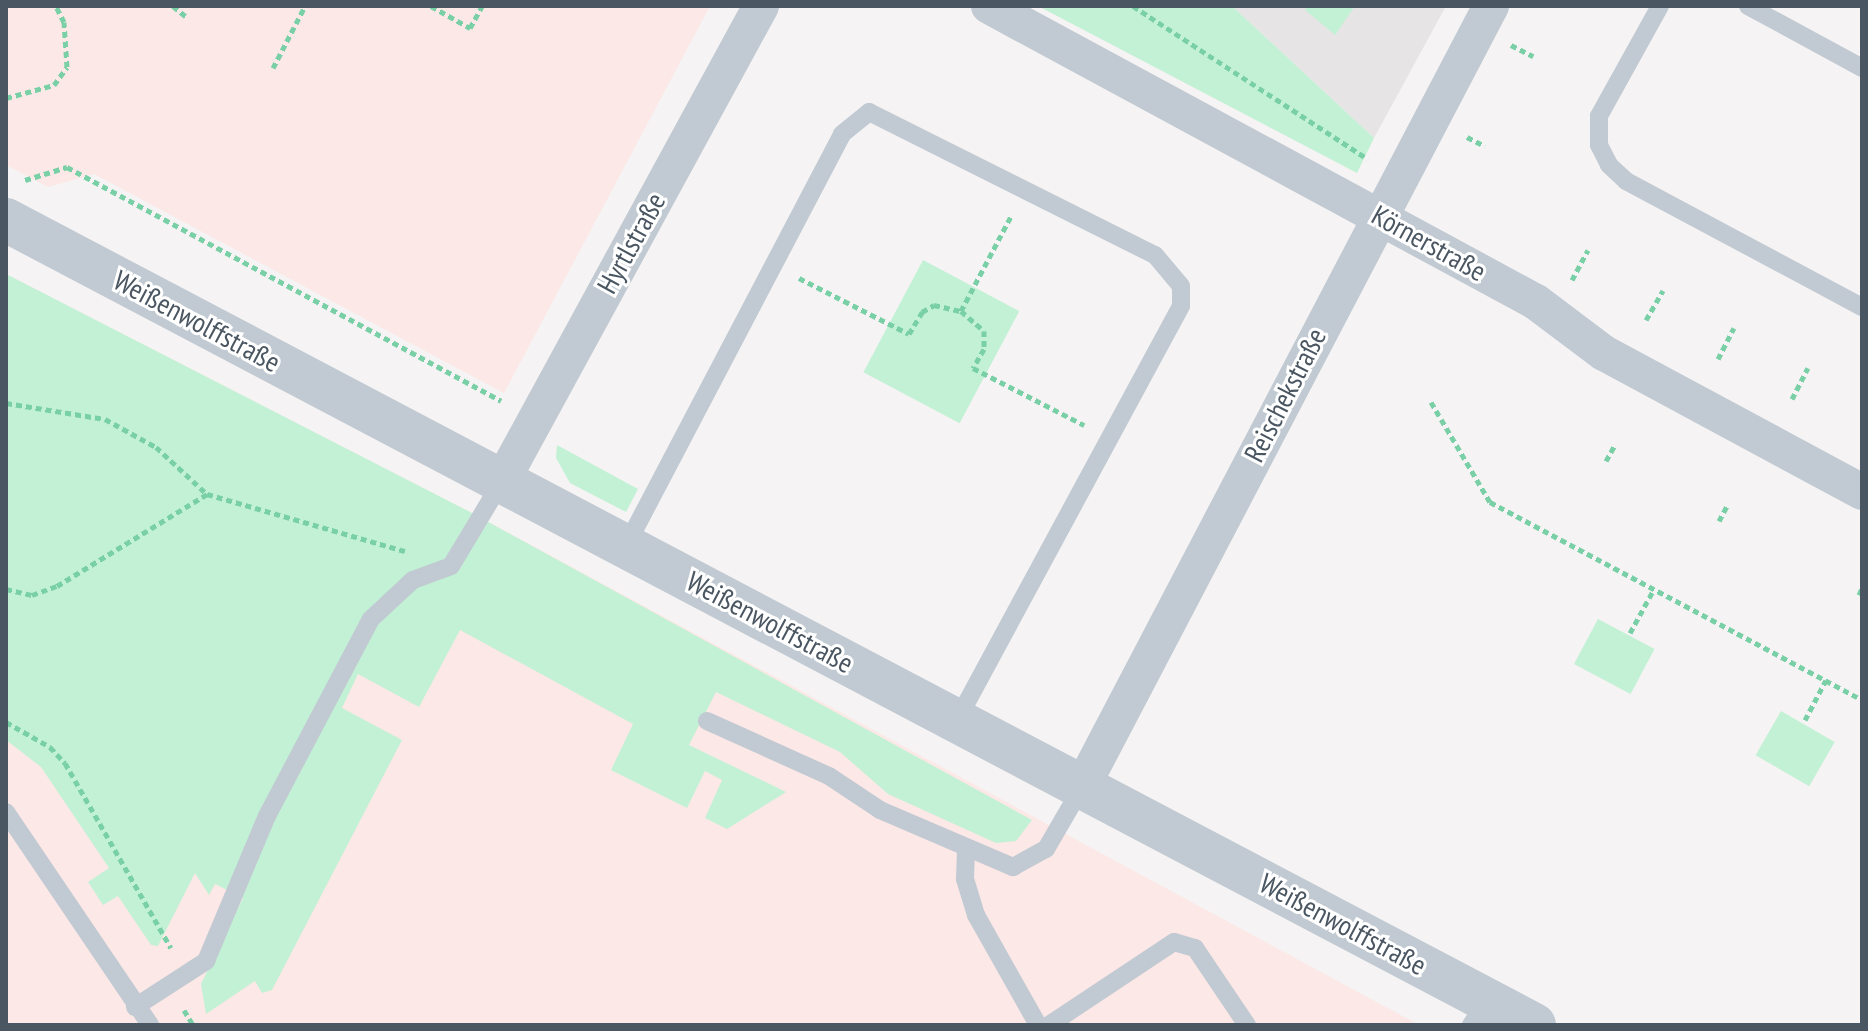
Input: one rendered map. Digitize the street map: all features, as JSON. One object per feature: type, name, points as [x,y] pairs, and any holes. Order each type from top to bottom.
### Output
[{"type":"street","name":"Hyrtlstraße","points":[[502,481],[761,6]]},
{"type":"street","name":"Körnerstraße","points":[[989,6],[1536,302],[1604,353],[1862,492]]},
{"type":"street","name":"Reischekstraße","points":[[1082,787],[1491,6]]},
{"type":"street","name":"Weißenwolffstraße","points":[[6,220],[1082,787],[1479,1012],[1534,1025]]},
{"type":"lane","points":[[1660,6],[1599,116],[1599,145],[1609,165],[1626,181],[1862,307]]},
{"type":"lane","points":[[1748,6],[1862,68]]},
{"type":"lane","points":[[626,546],[842,134],[869,112],[1155,255],[1181,286],[1181,306],[957,721]]},
{"type":"lane","points":[[135,1007],[206,961],[267,816],[371,619],[413,580],[451,566],[502,481]]},
{"type":"lane","points":[[707,721],[829,776],[880,810],[994,863],[1025,865],[1046,849],[1082,787]]},
{"type":"lane","points":[[6,812],[150,1025]]},
{"type":"lane","points":[[966,850],[965,879],[976,915],[1038,1025]]},
{"type":"lane","points":[[1049,1025],[1174,942],[1195,948],[1247,1025]]},
{"type":"path","points":[[6,98],[54,85],[67,67],[64,22],[56,6]]},
{"type":"path","points":[[173,6],[188,18]]},
{"type":"path","points":[[273,68],[305,6]]},
{"type":"path","points":[[431,6],[470,28],[482,6]]},
{"type":"path","points":[[1133,6],[1372,162]]},
{"type":"path","points":[[1507,43],[1533,56]]},
{"type":"path","points":[[1459,132],[1485,146]]},
{"type":"path","points":[[15,176],[23,180],[67,167],[507,405]]},
{"type":"path","points":[[961,311],[1025,189]]},
{"type":"path","points":[[1572,280],[1588,250]]},
{"type":"path","points":[[773,264],[909,334],[922,312],[934,305],[961,311],[984,331],[984,349],[973,368],[1110,438]]},
{"type":"path","points":[[1646,320],[1663,290]]},
{"type":"path","points":[[1718,359],[1734,328]]},
{"type":"path","points":[[1792,399],[1808,368]]},
{"type":"path","points":[[1431,402],[1490,502],[1862,700]]},
{"type":"path","points":[[6,403],[105,419],[130,429],[207,494],[410,553]]},
{"type":"path","points":[[1606,461],[1615,445]]},
{"type":"path","points":[[6,589],[32,595],[57,586],[207,494]]},
{"type":"path","points":[[1719,521],[1728,504]]},
{"type":"path","points":[[1859,595],[1862,588]]},
{"type":"path","points":[[1630,633],[1654,589]]},
{"type":"path","points":[[1805,720],[1826,680]]},
{"type":"path","points":[[6,722],[50,747],[81,784],[185,974]]},
{"type":"shaded area","points":[[6,6],[710,6],[504,393],[94,174],[48,187],[6,165]]},
{"type":"shaded area","points":[[1232,6],[1446,6],[1374,138]]},
{"type":"shaded area","points":[[6,274],[470,512],[1419,1025],[6,1025]]},
{"type":"green space","points":[[1038,6],[1232,6],[1374,138],[1357,173]]},
{"type":"green space","points":[[1308,6],[1355,6],[1335,35],[1305,10]]},
{"type":"green space","points":[[923,260],[1019,311],[960,423],[863,372]]},
{"type":"green space","points":[[6,274],[470,512],[1032,820],[1016,841],[996,843],[888,794],[840,752],[716,692],[689,745],[786,792],[727,829],[705,818],[722,780],[705,771],[687,808],[611,770],[633,724],[460,630],[419,707],[358,674],[342,708],[402,740],[272,990],[262,993],[255,981],[206,1014],[201,984],[243,898],[215,884],[209,895],[195,873],[158,946],[151,945],[118,896],[103,905],[88,882],[109,868],[41,767],[6,740]]},
{"type":"green space","points":[[557,445],[638,489],[626,512],[570,483],[556,458]]},
{"type":"green space","points":[[1598,619],[1655,649],[1631,694],[1574,664]]},
{"type":"green space","points":[[1781,711],[1835,742],[1809,786],[1756,755]]}]
